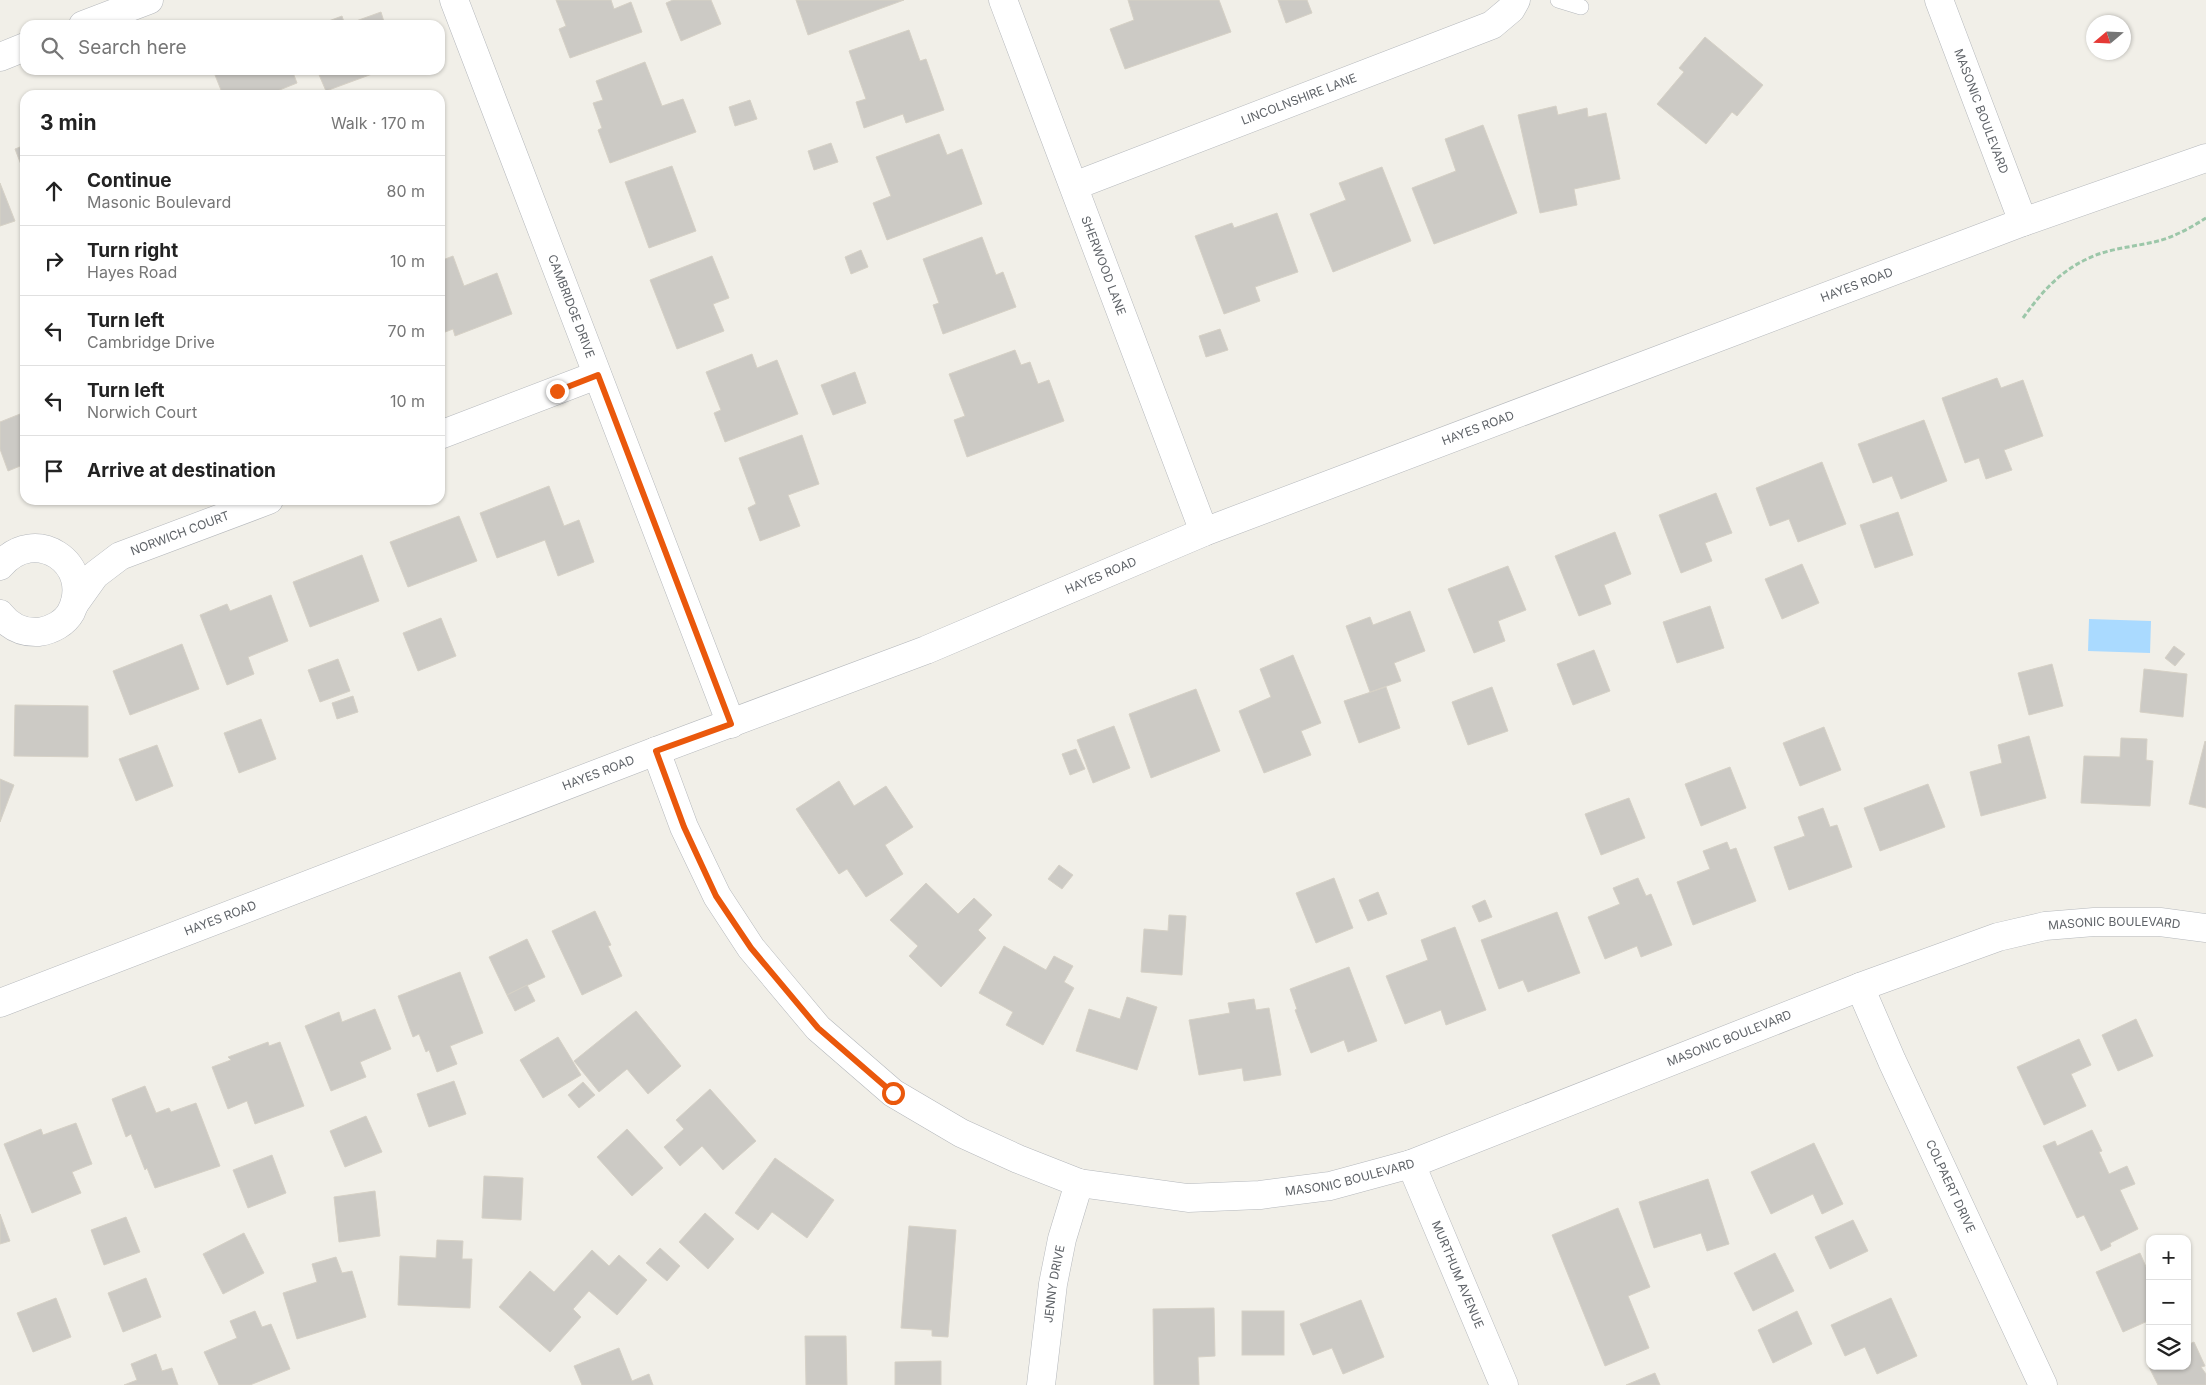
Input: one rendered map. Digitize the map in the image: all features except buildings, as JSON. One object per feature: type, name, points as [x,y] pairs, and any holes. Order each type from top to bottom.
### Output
[{"type":"street","points":[[96,20],[149,0]]},
{"type":"street","name":"CAMBRIDGE DRIVE","points":[[454,0],[731,724]]},
{"type":"street","name":"SHERWOOD LANE","points":[[1003,0],[1204,532]]},
{"type":"street","name":"LINCOLNSHIRE LANE","points":[[1074,186],[1492,25],[1510,9],[1516,0]]},
{"type":"street","name":"MASONIC BOULEVARD","points":[[1939,0],[2023,222]]},
{"type":"street","points":[[0,57],[20,49]]},
{"type":"street","name":"HAYES ROAD","points":[[0,1004],[656,751],[926,650],[1204,532],[2023,222],[2206,158]]},
{"type":"street","points":[[445,433],[598,375]]},
{"type":"street","name":"NORWICH COURT","points":[[0,614],[6,621],[18,629],[31,632],[45,631],[58,626],[64,621],[95,575],[120,556],[256,505]]},
{"type":"street","name":"NORWICH COURT","points":[[0,566],[6,558],[18,551],[32,547],[46,549],[59,555],[120,556]]},
{"type":"street","points":[[59,555],[69,564],[75,576],[77,589],[75,603]]},
{"type":"street","name":"MASONIC BOULEVARD","points":[[656,751],[684,827],[716,896],[751,948],[818,1028],[893,1093],[961,1133],[1018,1159],[1079,1183],[1188,1198],[1260,1195],[1330,1186],[1411,1164],[1860,987],[1998,937],[2045,926],[2094,922],[2160,922],[2206,928]]},
{"type":"street","name":"COLPAERT DRIVE","points":[[1860,987],[1892,1061],[2043,1385]]},
{"type":"street","name":"MURTHUM AVENUE","points":[[1411,1164],[1504,1385]]},
{"type":"street","name":"JENNY DRIVE","points":[[1041,1385],[1053,1284],[1062,1239],[1079,1183]]},
{"type":"lane","points":[[1558,0],[1581,7]]},
{"type":"path","points":[[2023,318],[2045,289],[2061,274],[2088,258],[2121,248],[2159,241],[2206,218]]},
{"type":"water","points":[[2089,619],[2151,621],[2150,653],[2088,651]]},
{"type":"route","points":[[557,391],[598,375],[731,724],[656,751],[684,827],[716,896],[751,948],[818,1028],[893,1093]]}]
